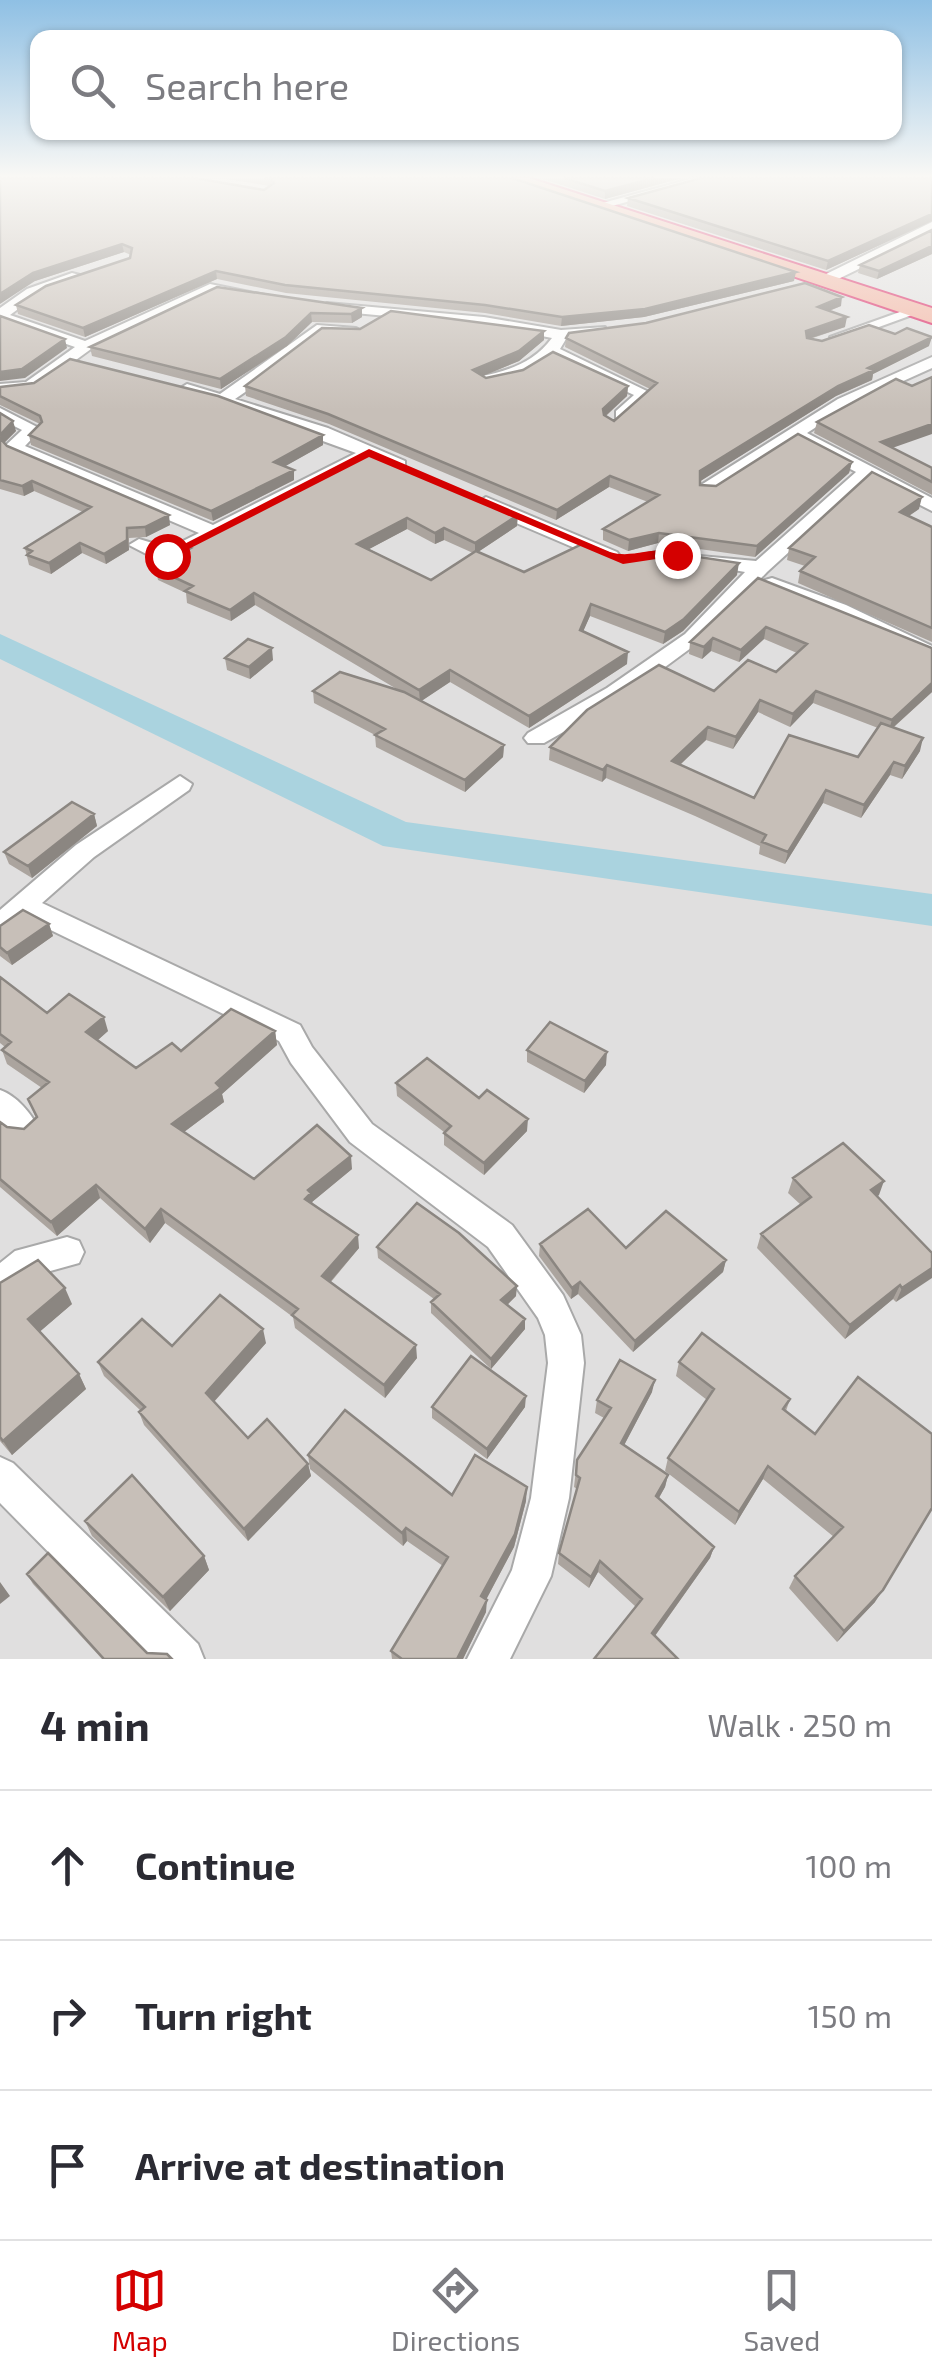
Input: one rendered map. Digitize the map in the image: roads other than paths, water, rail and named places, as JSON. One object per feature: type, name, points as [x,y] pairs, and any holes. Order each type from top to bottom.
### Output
[{"type":"highway","points":[[757,255],[832,279]]},
{"type":"highway","points":[[761,255],[927,313]]},
{"type":"street","points":[[832,279],[878,255]]},
{"type":"street","points":[[786,290],[832,279],[887,255]]},
{"type":"street","points":[[79,356],[0,315],[32,292],[91,271]]},
{"type":"street","points":[[0,390],[30,386],[210,288],[224,287],[285,302]]},
{"type":"street","points":[[316,306],[484,321],[562,335],[612,329]]},
{"type":"street","points":[[224,398],[294,352],[318,329],[356,332],[385,313]]},
{"type":"street","points":[[814,344],[927,313]]},
{"type":"street","points":[[486,378],[509,376],[552,352],[562,335]]},
{"type":"street","points":[[552,352],[644,394],[613,422]]},
{"type":"street","points":[[707,489],[844,402],[932,362]]},
{"type":"street","points":[[172,386],[224,398],[424,476]]},
{"type":"street","points":[[0,414],[33,429],[18,440],[14,446],[18,449],[213,532]]},
{"type":"street","points":[[797,434],[932,505]]},
{"type":"street","points":[[139,545],[167,556],[369,453]]},
{"type":"street","points":[[536,738],[615,693],[692,638],[756,572],[868,470]]},
{"type":"street","points":[[460,492],[628,562]]},
{"type":"street","points":[[693,558],[756,572],[932,654]]},
{"type":"street","points":[[180,784],[85,851],[11,915],[290,1032],[301,1055],[361,1133],[500,1236],[551,1307],[563,1335],[566,1363],[550,1498],[530,1576],[488,1659]]},
{"type":"street","points":[[0,1104],[23,1130]]},
{"type":"street","points":[[0,1283],[28,1262],[67,1252]]},
{"type":"street","points":[[0,1476],[183,1659]]},
{"type":"waterway","points":[[0,645],[398,836],[932,910]]}]
